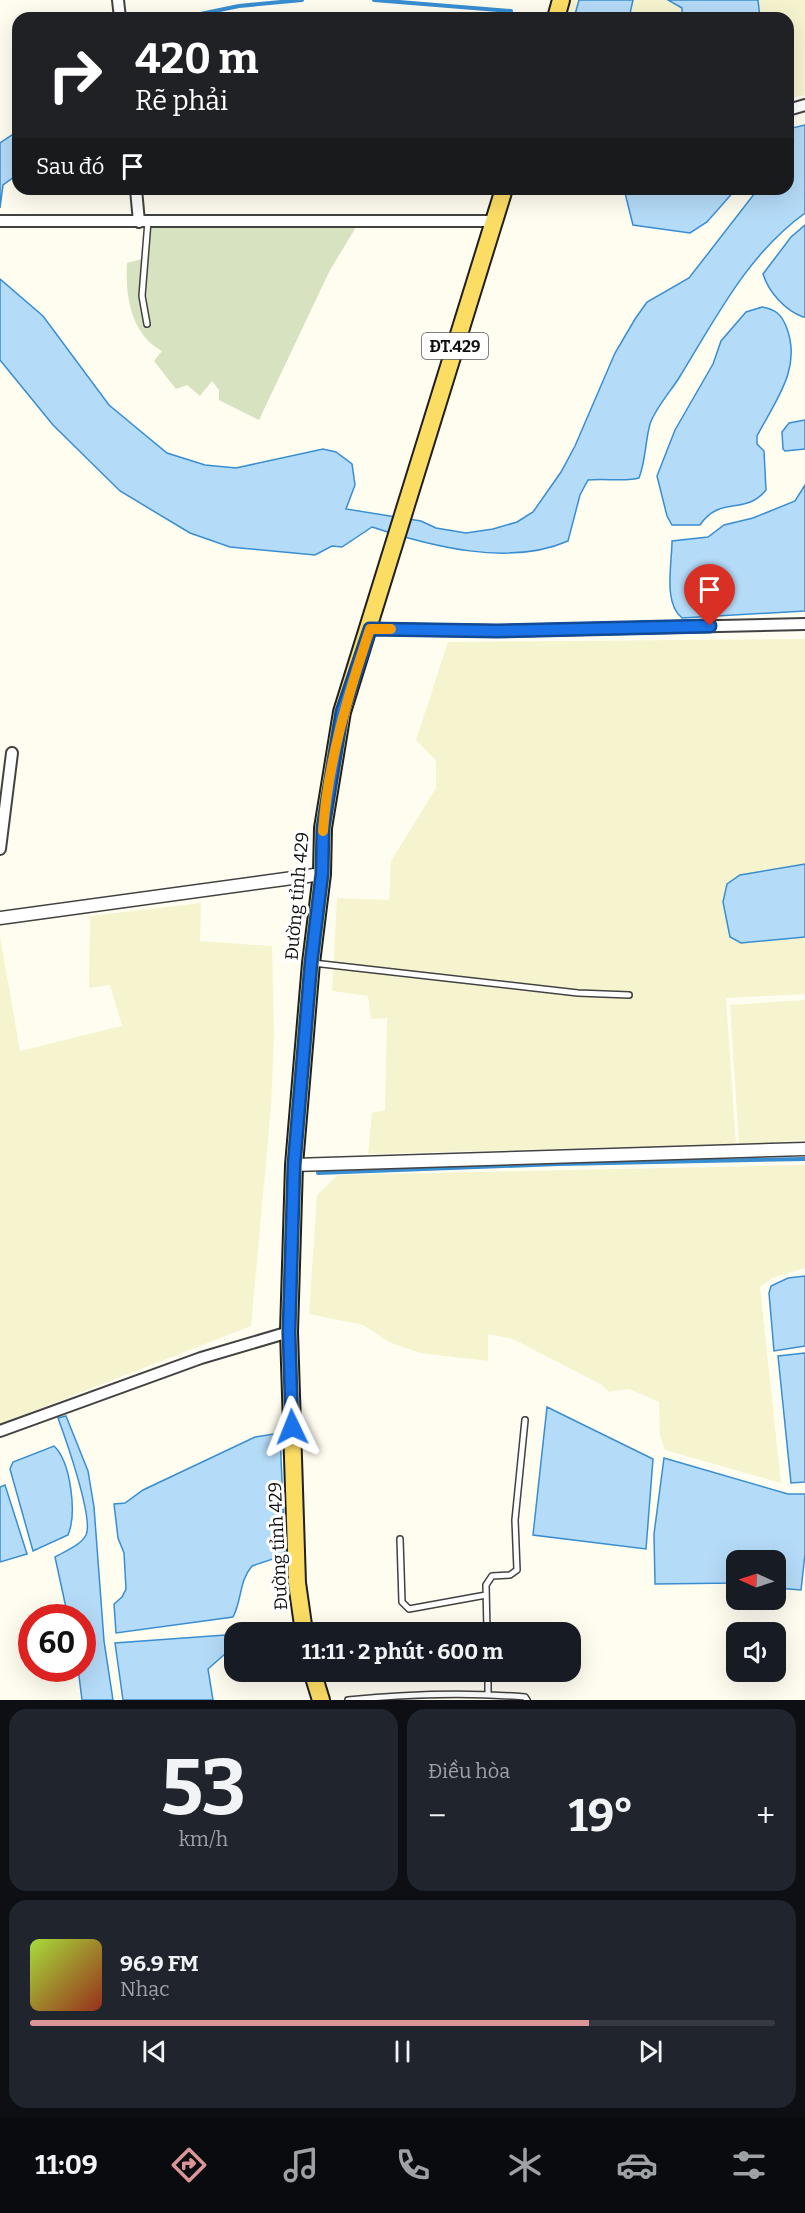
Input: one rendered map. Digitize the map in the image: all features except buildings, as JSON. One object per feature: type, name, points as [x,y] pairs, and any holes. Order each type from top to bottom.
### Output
[{"type":"main road","name":"Đường tỉnh 429","points":[[303,1622],[297,1583],[289,1332],[294,1165],[311,963],[322,874],[323,828],[342,712],[370,629],[405,503],[502,195]]},
{"type":"main road","points":[[315,1682],[321,1700]]},
{"type":"street","points":[[138,195],[144,221]]},
{"type":"street","points":[[0,221],[495,221]]},
{"type":"street","points":[[370,629],[497,631],[805,624]]},
{"type":"street","points":[[0,849],[12,753]]},
{"type":"street","points":[[0,918],[322,874]]},
{"type":"street","points":[[294,1165],[805,1149]]},
{"type":"street","points":[[0,1431],[201,1358],[289,1332]]},
{"type":"lane","points":[[144,221],[142,296],[147,324]]},
{"type":"lane","points":[[311,963],[578,993],[630,995]]},
{"type":"lane","points":[[487,1622],[486,1585],[492,1576],[510,1575],[517,1570],[515,1520],[525,1420]]},
{"type":"lane","points":[[400,1539],[402,1602],[409,1609],[486,1595]]},
{"type":"lane","points":[[488,1682],[488,1694]]},
{"type":"lane","points":[[348,1700],[410,1693],[488,1694],[525,1697],[527,1700]]},
{"type":"shaded area","points":[[561,0],[805,0],[805,95],[794,98],[794,12],[557,12]]},
{"type":"shaded area","points":[[805,639],[805,994],[726,998],[736,1144],[368,1154],[372,1113],[385,1110],[387,1018],[371,1019],[368,996],[332,991],[337,898],[389,900],[391,861],[436,788],[436,761],[416,740],[448,642]]},
{"type":"shaded area","points":[[201,903],[200,941],[272,946],[274,1035],[271,1108],[251,1326],[0,1424],[0,936],[20,1051],[122,1026],[110,985],[89,988],[90,916]]},
{"type":"shaded area","points":[[805,1000],[805,1140],[739,1145],[730,1005]]},
{"type":"shaded area","points":[[805,1165],[805,1268],[772,1278],[760,1287],[781,1483],[665,1450],[660,1435],[659,1402],[629,1389],[609,1392],[602,1385],[513,1339],[488,1334],[488,1361],[420,1353],[389,1342],[363,1325],[309,1314],[317,1195],[338,1175]]},
{"type":"green space","points":[[145,227],[356,227],[329,272],[259,420],[219,400],[219,390],[212,381],[200,396],[187,385],[176,389],[154,361],[162,351],[143,335],[132,313],[127,288],[127,263],[149,257]]},
{"type":"water","points":[[579,0],[633,0],[630,12],[576,12]]},
{"type":"water","points":[[668,0],[758,0],[759,12],[682,12],[682,8]]},
{"type":"water","points":[[805,125],[805,213],[784,230],[749,268],[652,418],[639,478],[588,480],[580,495],[568,541],[545,549],[495,553],[470,551],[419,541],[372,527],[342,547],[332,546],[315,555],[230,547],[190,533],[120,491],[53,425],[0,360],[0,279],[43,316],[109,405],[167,453],[205,465],[236,468],[323,449],[336,452],[352,464],[355,485],[346,509],[421,521],[436,528],[466,533],[517,522],[533,512],[561,472],[575,446],[615,353],[647,302],[689,278],[753,195],[794,195],[794,128]]},
{"type":"water","points":[[12,135],[12,178],[3,185],[0,208],[0,143]]},
{"type":"water","points":[[626,195],[731,195],[707,222],[690,233],[633,225]]},
{"type":"water","points":[[805,225],[805,317],[803,317],[778,300],[763,274],[791,237]]},
{"type":"water","points":[[762,307],[771,309],[782,318],[790,341],[791,356],[785,384],[757,436],[757,444],[764,451],[766,490],[750,502],[716,511],[700,525],[672,525],[667,516],[657,476],[675,430],[713,364],[721,341],[746,312]]},
{"type":"water","points":[[805,420],[805,449],[785,451],[782,432],[789,423]]},
{"type":"water","points":[[805,485],[805,611],[682,618],[672,603],[670,593],[672,541],[708,537],[724,525],[753,518],[795,501]]},
{"type":"water","points":[[805,864],[805,937],[741,943],[730,937],[723,902],[727,884],[740,875]]},
{"type":"water","points":[[805,1276],[805,1346],[774,1351],[769,1293],[771,1286],[788,1278]]},
{"type":"water","points":[[805,1353],[805,1482],[791,1483],[778,1356]]},
{"type":"water","points":[[547,1407],[653,1459],[646,1549],[533,1535]]},
{"type":"water","points":[[66,1416],[88,1471],[94,1507],[104,1641],[113,1700],[82,1700],[80,1682],[96,1682],[96,1604],[65,1604],[55,1557],[80,1542],[86,1535],[87,1526],[83,1496],[58,1418]]},
{"type":"water","points":[[280,1433],[285,1555],[252,1566],[245,1578],[233,1617],[116,1633],[114,1604],[122,1597],[126,1589],[124,1553],[118,1538],[114,1504],[125,1503],[143,1490],[255,1437]]},
{"type":"water","points":[[54,1446],[65,1464],[71,1489],[71,1526],[68,1535],[33,1551],[10,1469],[13,1462]]},
{"type":"water","points":[[664,1458],[788,1494],[805,1494],[805,1554],[801,1590],[786,1589],[786,1550],[726,1550],[726,1583],[655,1584],[654,1534]]},
{"type":"water","points":[[5,1485],[27,1554],[0,1562],[0,1487]]},
{"type":"water","points":[[224,1635],[224,1655],[208,1669],[213,1700],[123,1700],[115,1643]]},
{"type":"waterway","points":[[210,12],[239,6],[302,0]]},
{"type":"waterway","points":[[374,0],[511,11]]},
{"type":"waterway","points":[[318,1173],[559,1164],[805,1159]]},
{"type":"slow traffic","points":[[323,831],[342,712],[370,629],[391,629]]},
{"type":"route","points":[[292,1427],[289,1332],[294,1165],[311,963],[322,874],[323,828],[342,712],[370,629],[497,631],[710,626]]}]
